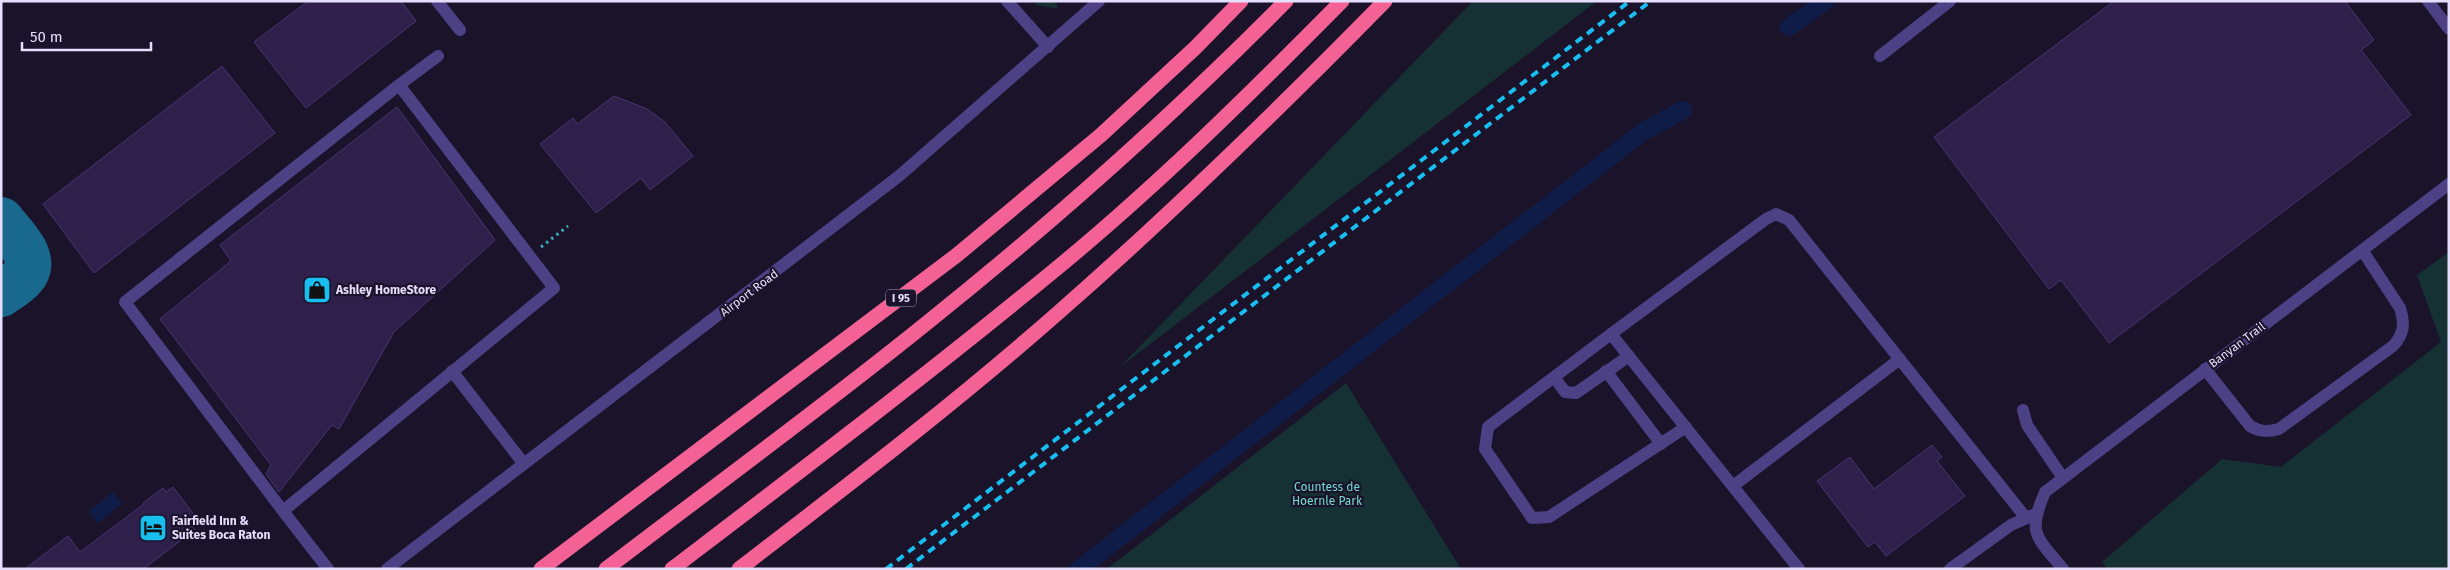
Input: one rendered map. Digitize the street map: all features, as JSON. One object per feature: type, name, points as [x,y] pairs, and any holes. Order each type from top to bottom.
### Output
[{"type":"highway","name":"I 95","points":[[541,569],[957,256],[1114,123],[1241,1]]},
{"type":"highway","points":[[606,569],[878,361],[976,283],[1127,153],[1286,1]]},
{"type":"highway","points":[[672,569],[918,382],[1064,263],[1185,156],[1342,1]]},
{"type":"highway","points":[[738,569],[865,472],[1058,312],[1302,86],[1385,1]]},
{"type":"street","points":[[437,1],[460,30]]},
{"type":"street","points":[[1007,1],[1048,47]]},
{"type":"street","name":"Airport Road","points":[[387,569],[899,176],[1099,1]]},
{"type":"street","points":[[1880,56],[1950,1]]},
{"type":"street","points":[[2428,1],[2449,29]]},
{"type":"street","points":[[328,569],[125,302],[438,56]]},
{"type":"street","points":[[283,511],[554,288],[399,86]]},
{"type":"street","name":"Banyan Trail","points":[[2030,516],[2045,492],[2449,184]]},
{"type":"street","points":[[1686,427],[1549,517],[1532,518],[1484,449],[1488,427],[1766,219],[1776,214],[1789,220],[1900,359],[2030,516],[2037,537],[2063,569]]},
{"type":"street","points":[[2205,369],[2250,426],[2262,431],[2271,431],[2279,429],[2393,346],[2403,332],[2404,318],[2400,308],[2362,250]]},
{"type":"street","points":[[1611,334],[1799,569]]},
{"type":"street","points":[[1554,377],[1565,392],[1576,393],[1629,356]]},
{"type":"street","points":[[1733,486],[1900,359]]},
{"type":"street","points":[[452,370],[524,464]]},
{"type":"street","points":[[1606,371],[1661,444]]},
{"type":"street","points":[[2023,410],[2027,425],[2063,478]]},
{"type":"street","points":[[1950,569],[2011,525],[2030,516]]},
{"type":"street","points":[[2050,552],[2052,569]]},
{"type":"path","points":[[530,256],[568,226]]},
{"type":"green space","points":[[1032,1],[1060,1],[1056,3],[1058,9],[1037,5]]},
{"type":"green space","points":[[1473,1],[1597,1],[1119,368]]},
{"type":"green space","points":[[2449,252],[2449,569],[2107,569],[2102,562],[2222,459],[2281,467],[2441,342],[2417,275]]},
{"type":"green space","name":"Countess de Hoernle Park","points":[[1346,383],[1461,569],[1107,569]]},
{"type":"water","points":[[113,492],[122,504],[98,523],[89,511]]},
{"type":"building","points":[[308,1],[401,1],[416,21],[306,108],[254,42]]},
{"type":"building","points":[[2114,1],[2345,1],[2374,40],[2361,50],[2411,115],[2109,343],[2061,280],[2049,289],[1934,137]]},
{"type":"building","points":[[222,66],[275,133],[94,273],[43,204]]},
{"type":"building","points":[[614,96],[647,109],[665,122],[693,156],[650,190],[641,178],[596,213],[540,144],[573,118],[577,124]]},
{"type":"building","name":"Ashley HomeStore","points":[[397,107],[495,240],[394,332],[339,429],[332,425],[279,492],[266,474],[271,465],[160,319],[231,261],[220,245]]},
{"type":"building","points":[[1932,445],[1942,457],[1937,461],[1965,496],[1886,556],[1875,542],[1868,547],[1817,481],[1850,457],[1874,489]]},
{"type":"building","name":"Fairfield Inn & Suites Boca Raton","points":[[173,487],[199,521],[192,526],[195,530],[143,569],[25,569],[68,536],[80,552],[163,488],[166,492]]},
{"type":"waterway","points":[[1789,27],[1826,1]]},
{"type":"waterway","points":[[1079,569],[1644,131],[1683,110]]},
{"type":"taxiway","points":[[1,220],[17,239],[28,262],[27,270],[23,277],[1,294]]},
{"type":"railway","points":[[886,569],[1630,1]]},
{"type":"railway","points":[[906,569],[1651,1]]},
{"type":"place","name":"Ashley HomeStore","points":[[317,290]]},
{"type":"place","name":"Fairfield Inn & Suites Boca Raton","points":[[153,528]]}]
